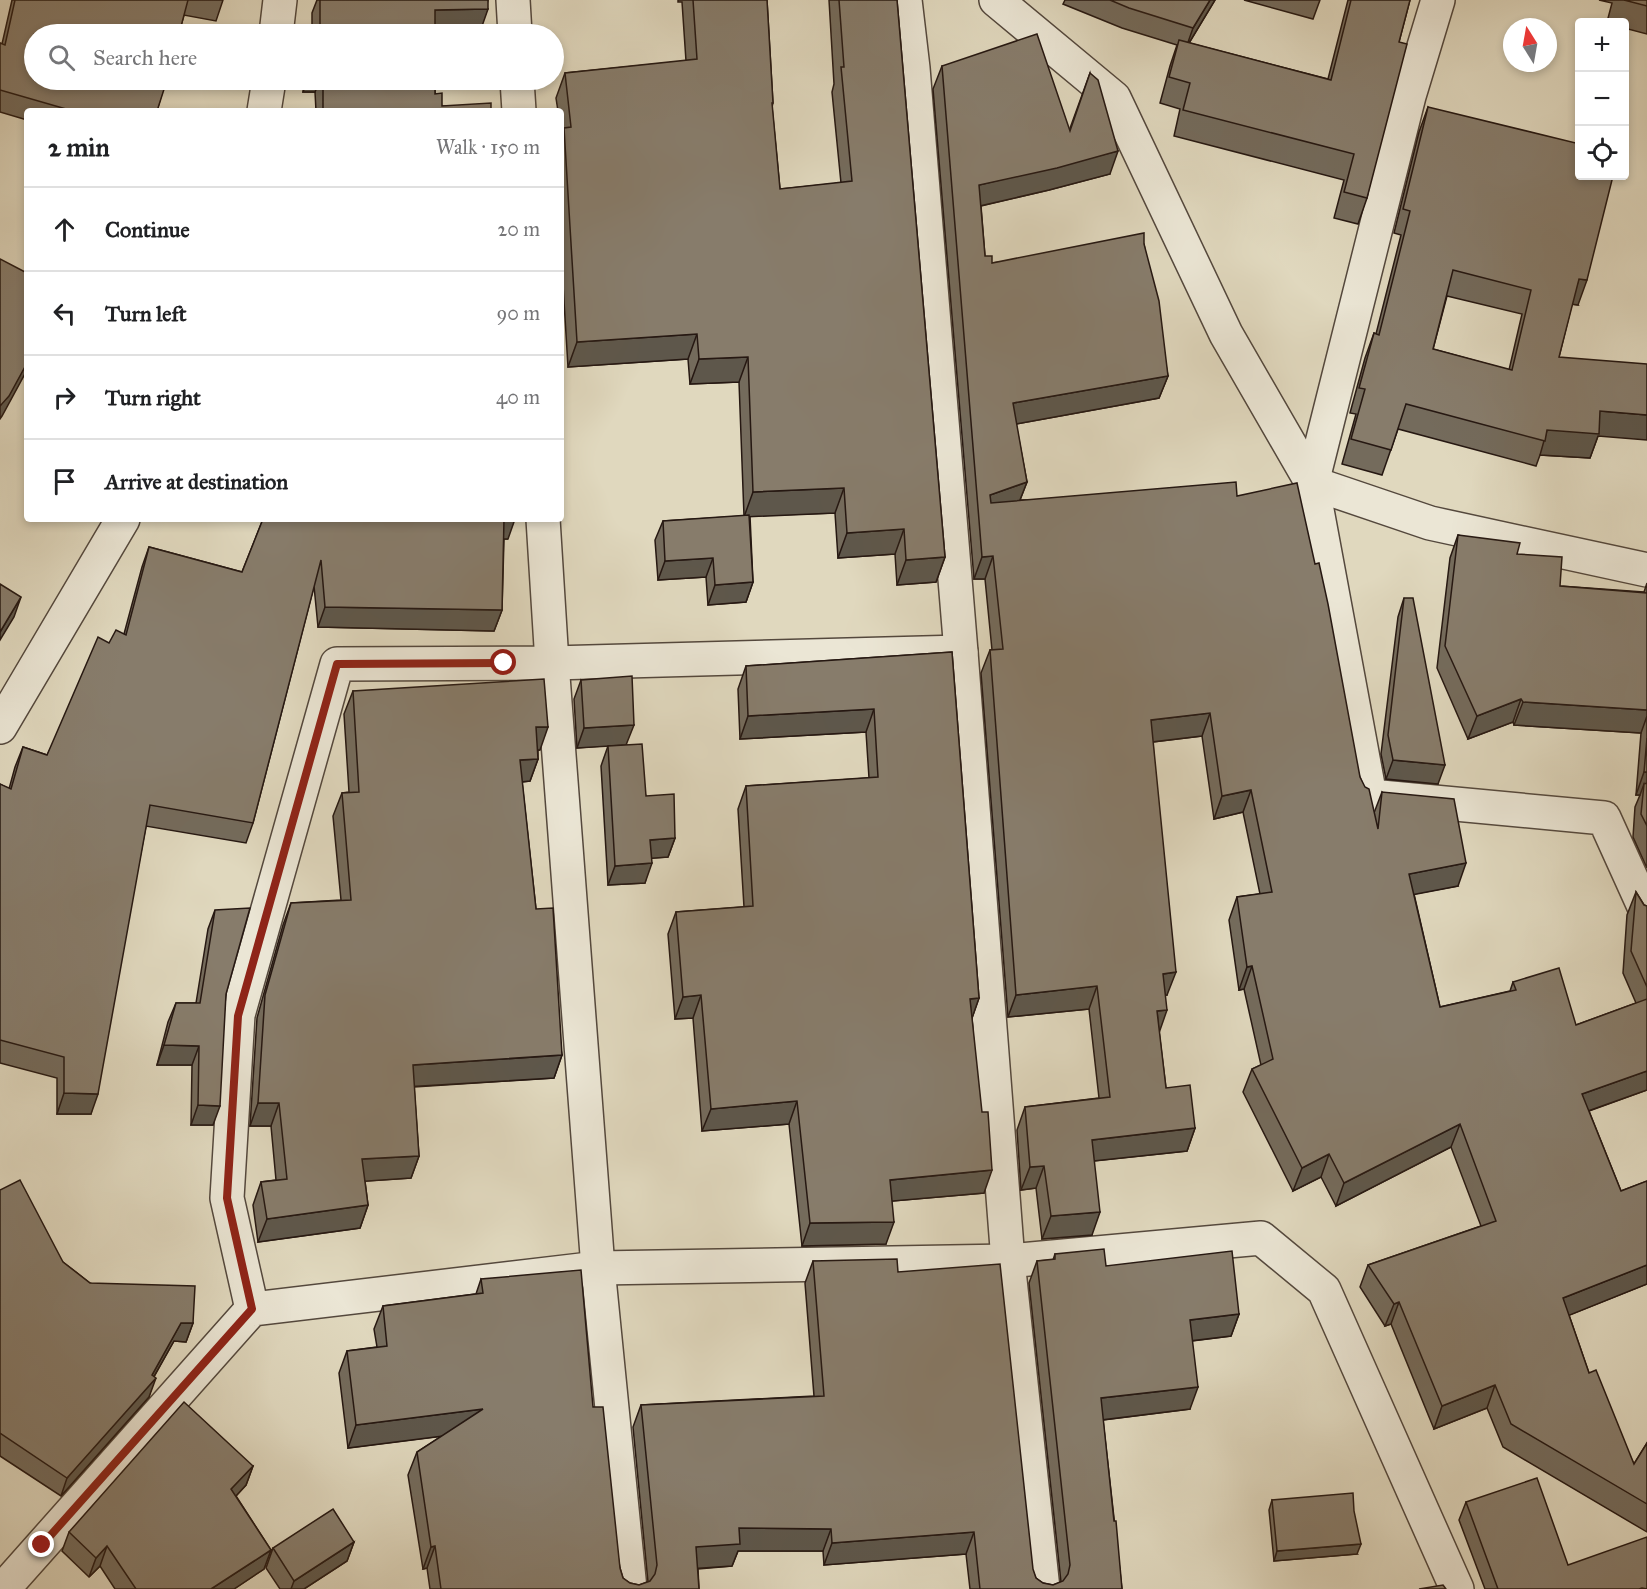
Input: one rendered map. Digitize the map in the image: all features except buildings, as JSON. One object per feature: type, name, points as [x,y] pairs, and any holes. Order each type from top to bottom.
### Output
[{"type":"street","points":[[277,24],[280,0]]},
{"type":"street","points":[[513,0],[514,24]]},
{"type":"street","points":[[905,0],[914,80],[961,652],[1008,1261],[1043,1589]]},
{"type":"street","points":[[996,0],[1114,98],[1226,334],[1312,483],[1370,796],[1604,818],[1647,913]]},
{"type":"street","points":[[1312,483],[1409,96],[1438,0]]},
{"type":"street","points":[[265,108],[268,90]]},
{"type":"street","points":[[518,90],[519,108]]},
{"type":"street","points":[[1312,483],[1430,523],[1647,570]]},
{"type":"street","points":[[0,727],[121,522]]},
{"type":"street","points":[[543,522],[598,1268],[630,1589]]},
{"type":"street","points":[[252,1309],[227,1198],[238,1016],[337,664],[552,663],[961,652]]},
{"type":"street","points":[[11,1578],[252,1309],[598,1268],[1008,1261],[1261,1238],[1324,1290],[1457,1589]]},
{"type":"route","points":[[42,1545],[252,1309],[227,1198],[238,1016],[337,664],[504,663]]}]
